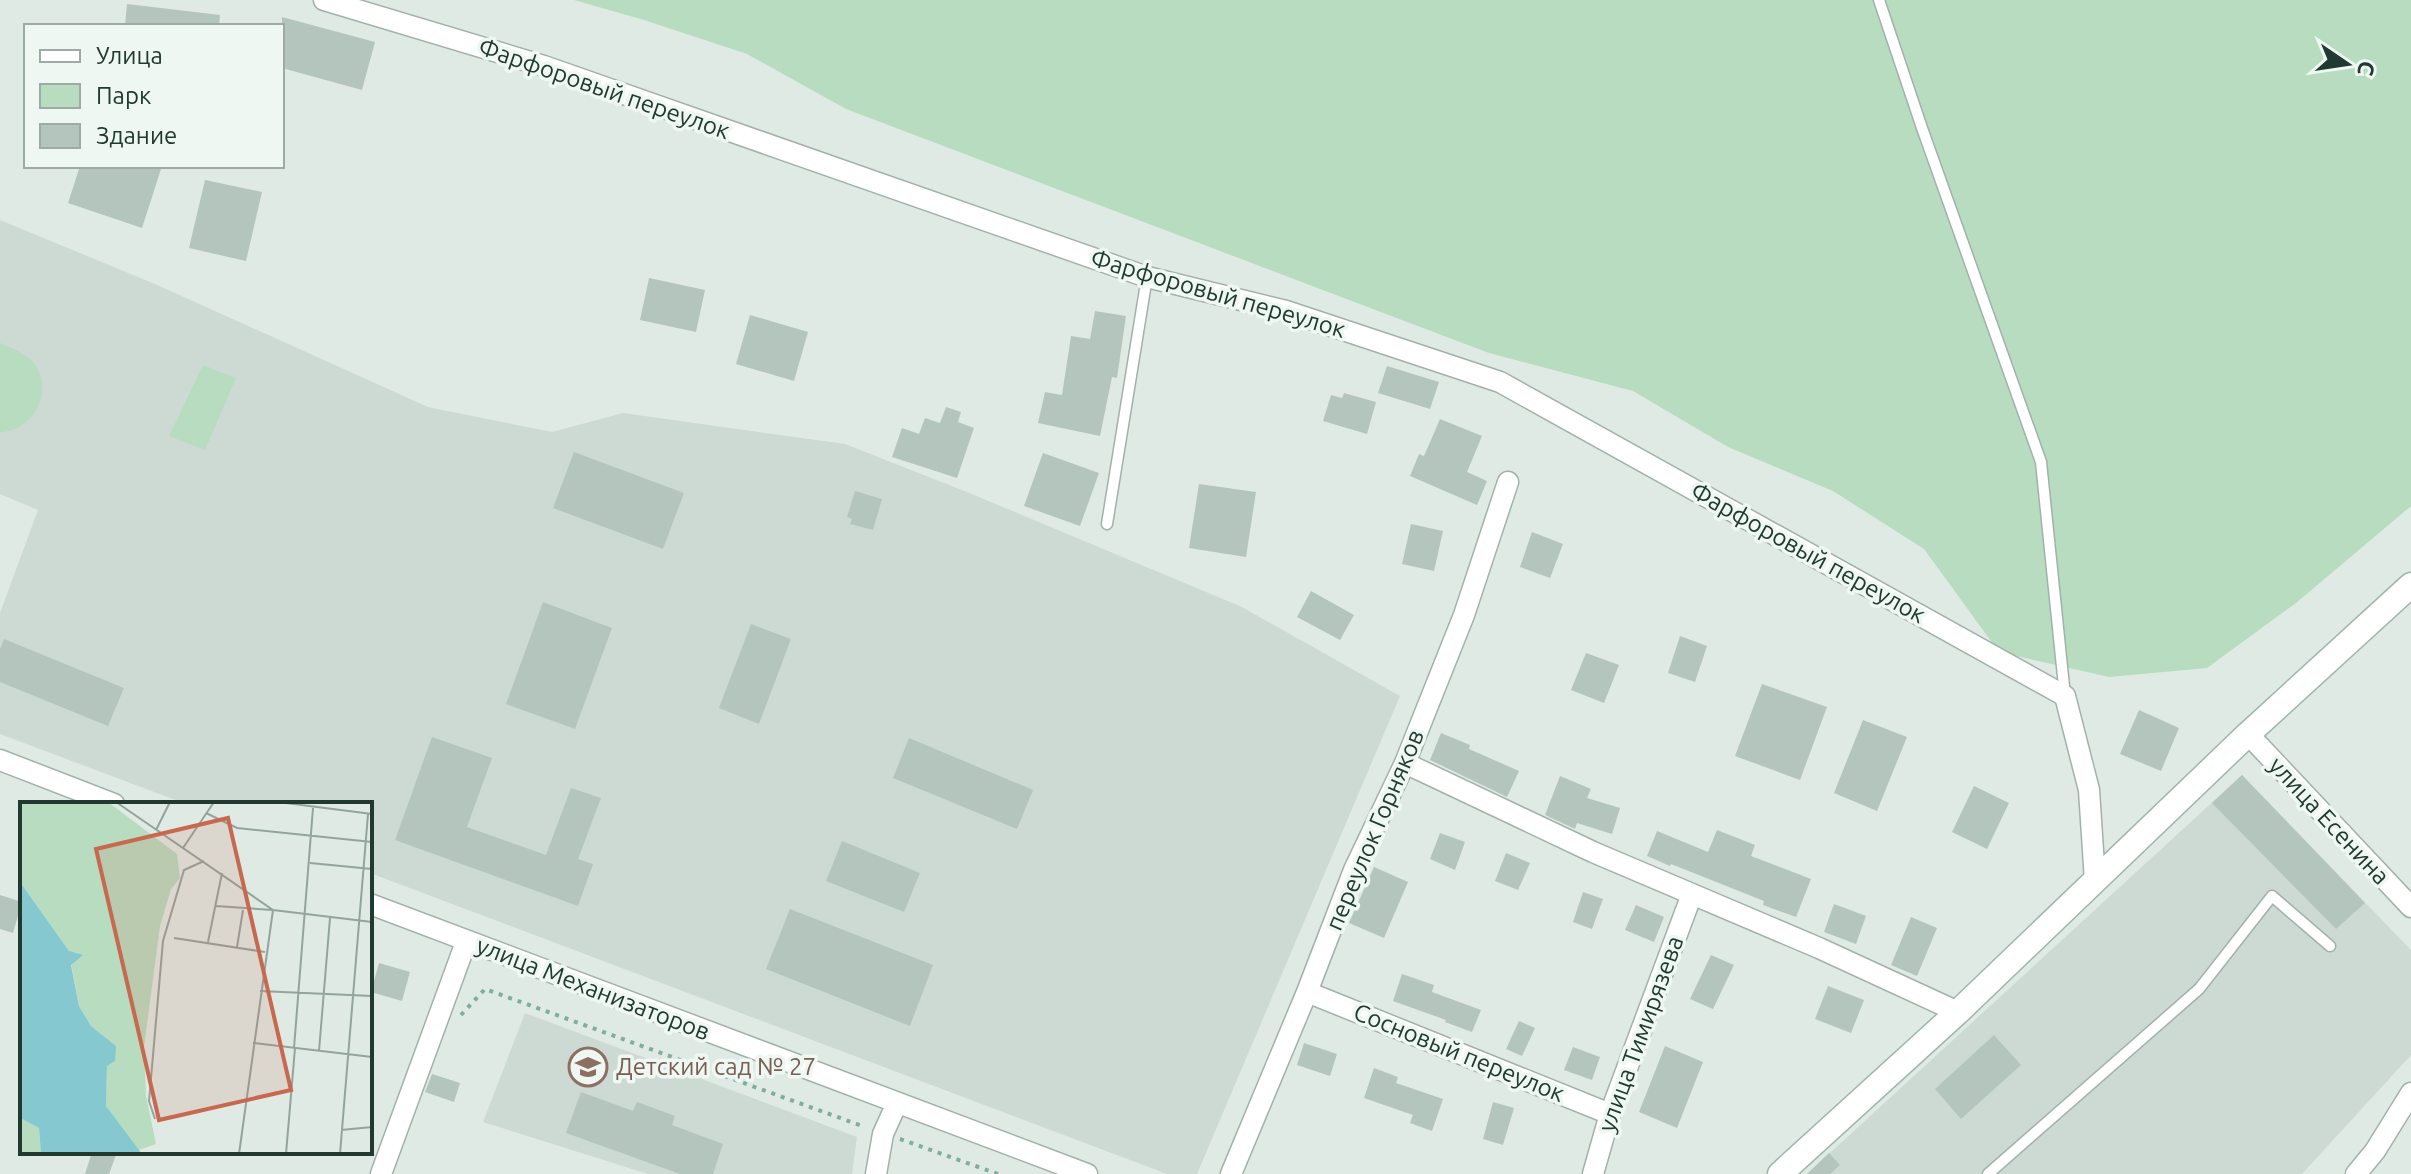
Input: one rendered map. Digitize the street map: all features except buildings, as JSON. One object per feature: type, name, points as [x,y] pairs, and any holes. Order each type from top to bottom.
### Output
[{"type":"street","name":"Фарфоровый переулок","points":[[324,0],[544,66],[1147,277],[1286,311],[1500,382],[2065,696]]},
{"type":"street","name":"переулок Горняков","points":[[1231,1174],[1354,870],[1405,763],[1464,615],[1508,482]]},
{"type":"street","points":[[1780,1174],[1958,1012],[2248,734],[2411,585]]},
{"type":"street","points":[[2065,696],[2089,790],[2095,881]]},
{"type":"street","name":"улица Есенина","points":[[2248,734],[2411,907]]},
{"type":"street","points":[[1405,763],[1593,852],[1819,948],[1958,1012]]},
{"type":"street","points":[[2,766],[108,802]]},
{"type":"street","name":"улица Тимирязева","points":[[1593,1174],[1610,1114],[1692,894]]},
{"type":"street","name":"улица Механизаторов","points":[[372,905],[1087,1174]]},
{"type":"street","points":[[381,1174],[466,942]]},
{"type":"street","name":"Сосновый переулок","points":[[1307,992],[1610,1114]]},
{"type":"street","points":[[2356,1174],[2375,1151],[2411,1093]]},
{"type":"street","points":[[876,1174],[883,1134],[897,1103]]},
{"type":"lane","points":[[1879,0],[2041,462],[2065,696]]},
{"type":"lane","points":[[1107,524],[1147,277]]},
{"type":"lane","points":[[1988,1174],[2199,989],[2272,896],[2330,946]]},
{"type":"path","points":[[454,1022],[485,989],[998,1174]]},
{"type":"shaded area","points":[[0,220],[155,284],[428,407],[552,432],[623,413],[845,444],[1242,607],[1400,696],[1197,1174],[1167,1174],[372,874],[372,802],[181,802],[0,734],[0,613],[38,510],[0,494]]},
{"type":"shaded area","points":[[2242,775],[2411,950],[2411,1055],[2302,1174],[1807,1174]]},
{"type":"shaded area","name":"Детский сад № 27","points":[[525,1013],[857,1137],[852,1174],[648,1174],[483,1122]]},
{"type":"green space","points":[[574,0],[2411,0],[2411,506],[2296,603],[2207,668],[2109,677],[1999,652],[1924,549],[1833,491],[1728,447],[1633,391],[1489,353],[846,109],[747,54]]},
{"type":"green space","points":[[0,343],[33,362],[40,373],[42,396],[38,407],[23,425],[0,432]]},
{"type":"green space","points":[[203,365],[236,378],[205,450],[169,436]]},
{"type":"place","name":"Детский сад № 27","points":[[588,1067]]}]
